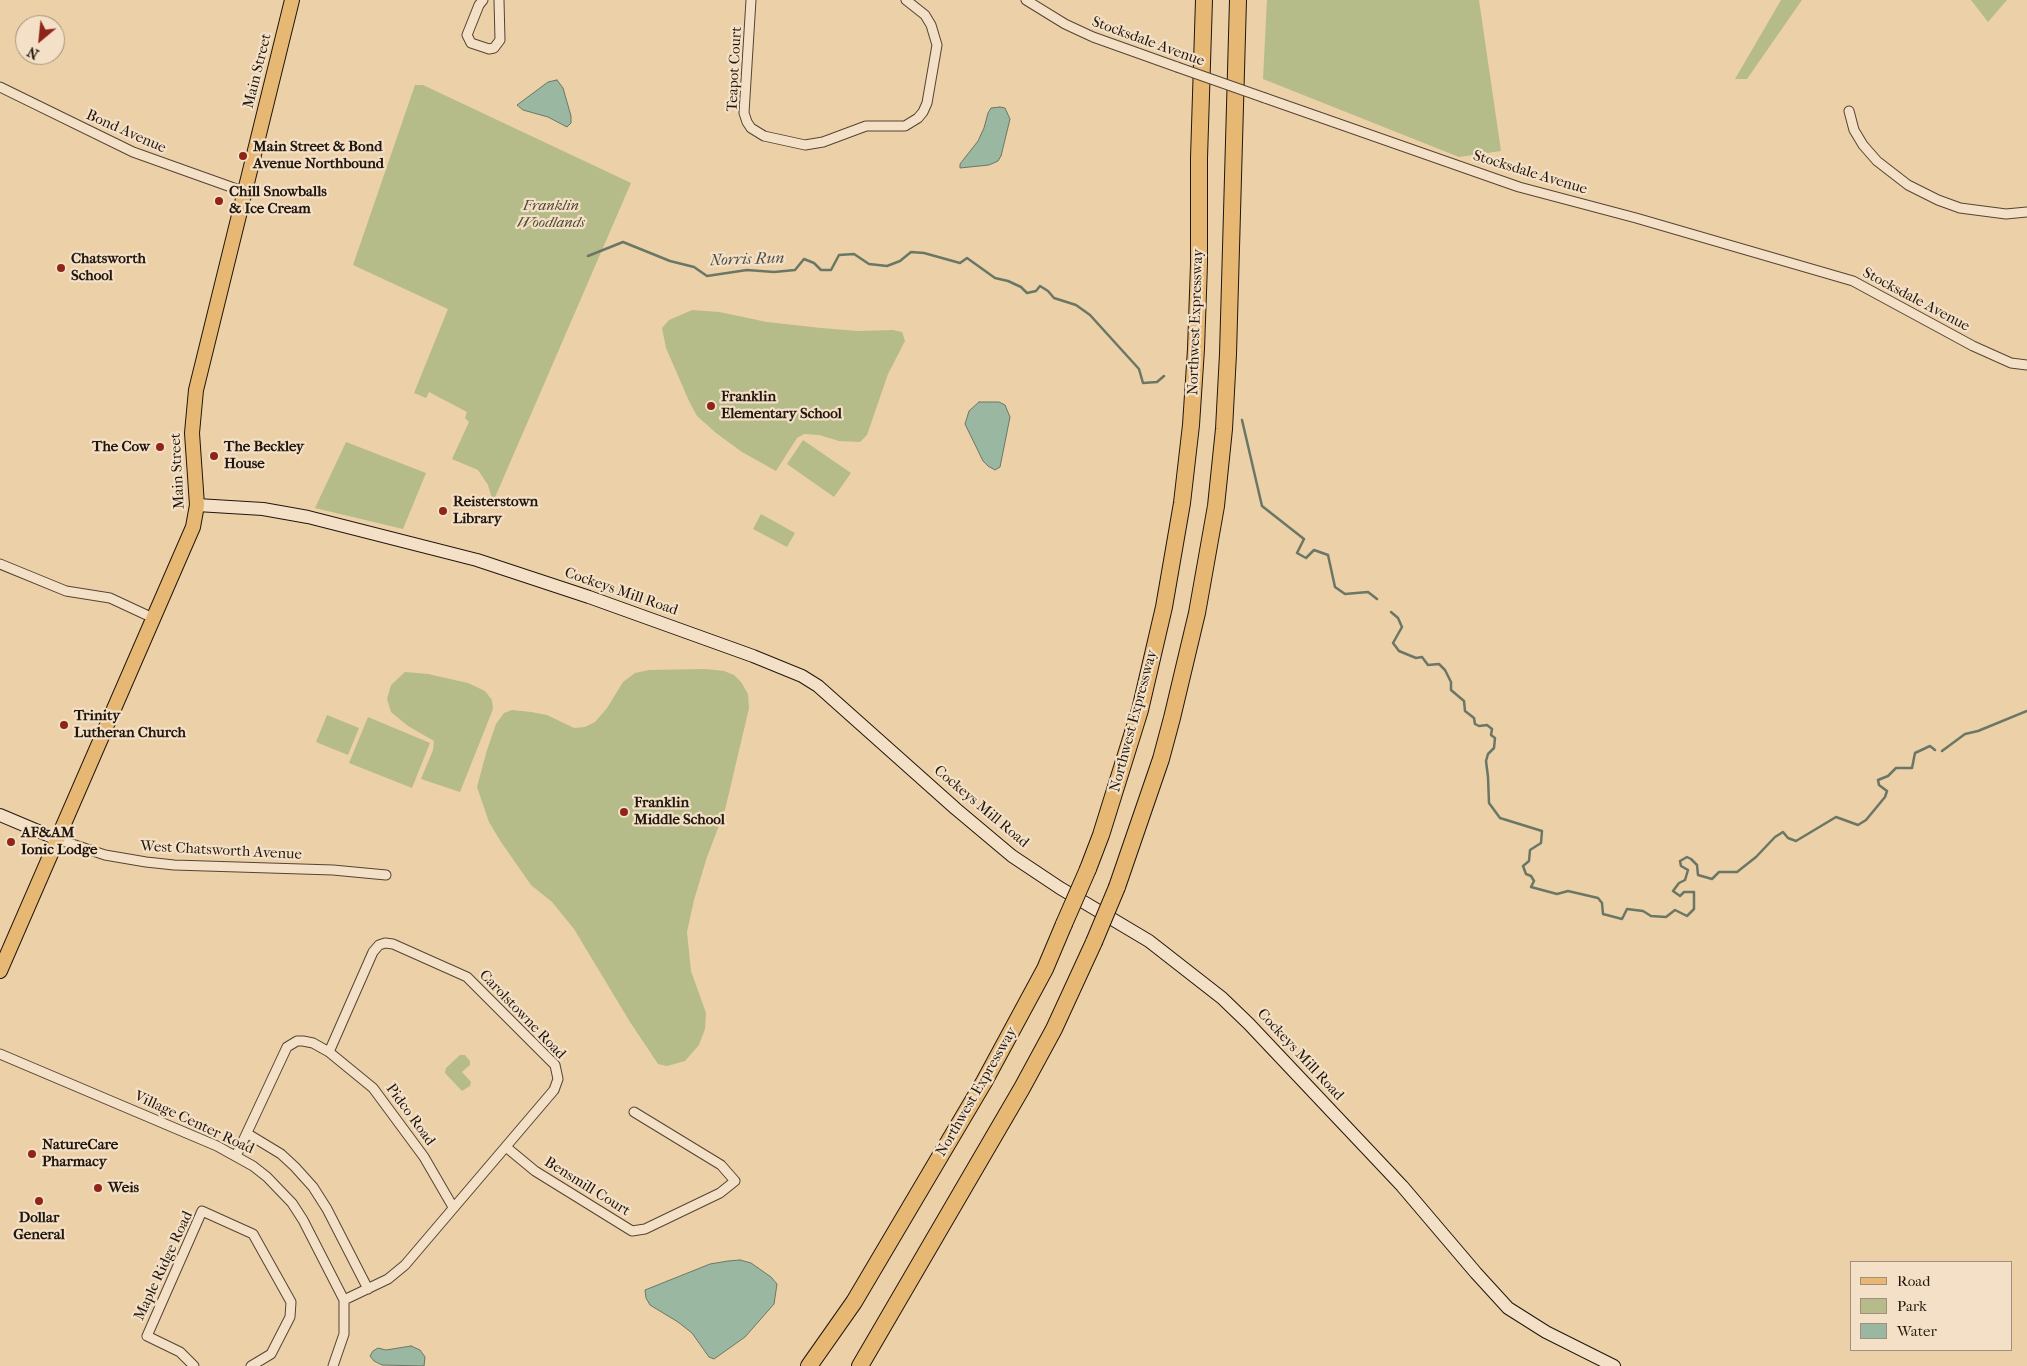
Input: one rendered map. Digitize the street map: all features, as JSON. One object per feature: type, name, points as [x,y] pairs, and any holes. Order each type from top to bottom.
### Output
[{"type":"highway","name":"Northwest Expressway","points":[[809,1366],[854,1302],[984,1082],[1045,969],[1101,835],[1140,710],[1164,607],[1182,503],[1191,425],[1196,349],[1204,0]]},
{"type":"highway","points":[[860,1366],[1022,1088],[1054,1029],[1117,887],[1161,759],[1197,613],[1216,506],[1224,429],[1228,354],[1238,0]]},
{"type":"highway","points":[[816,1366],[854,1302]]},
{"type":"main road","name":"Main Street","points":[[0,971],[193,527],[197,505],[192,447],[193,409],[204,357],[292,0]]},
{"type":"street","points":[[483,0],[479,5],[467,35],[471,43],[489,49],[494,48],[500,40],[499,0]]},
{"type":"street","name":"Teapot Court","points":[[751,0],[744,113],[747,122],[756,132],[764,136],[805,145],[823,142],[866,126],[905,126],[918,118],[923,112],[927,103],[937,45],[931,25],[925,15],[906,0]]},
{"type":"street","name":"Stocksdale Avenue","points":[[1026,0],[1065,24],[1093,37],[1519,187],[1636,218],[1852,281],[1972,346],[2011,363],[2027,365]]},
{"type":"street","name":"Bond Avenue","points":[[0,87],[134,152],[245,192]]},
{"type":"street","points":[[1849,111],[1854,130],[1863,145],[1877,161],[1908,185],[1938,200],[1960,208],[2006,214],[2027,212]]},
{"type":"street","name":"Cockeys Mill Road","points":[[197,505],[263,509],[308,517],[477,560],[753,656],[795,673],[818,686],[832,696],[956,809],[1010,854],[1060,888],[1148,941],[1222,998],[1249,1024],[1402,1186],[1501,1301],[1539,1328],[1614,1366]]},
{"type":"street","points":[[0,564],[61,590],[110,598],[153,618]]},
{"type":"street","points":[[0,815],[58,839]]},
{"type":"street","name":"West Chatsworth Avenue","points":[[58,839],[105,855],[146,862],[174,865],[333,870],[386,875]]},
{"type":"street","name":"Carolstowne Road","points":[[330,1052],[373,952],[379,945],[384,943],[393,944],[461,974],[474,982],[555,1065],[558,1078],[554,1090],[398,1272],[344,1300]]},
{"type":"street","points":[[236,1156],[248,1134],[286,1047],[297,1041],[303,1041],[330,1052]]},
{"type":"street","name":"Pidco Road","points":[[330,1052],[373,1088],[424,1157],[453,1207]]},
{"type":"street","name":"Village Center Road","points":[[0,1054],[194,1136],[253,1166],[267,1177],[292,1203],[303,1220],[344,1300]]},
{"type":"street","name":"Bensmill Court","points":[[506,1147],[535,1171],[632,1231],[645,1229],[720,1193],[735,1181],[721,1165],[634,1112]]},
{"type":"street","points":[[248,1134],[281,1154],[295,1166],[313,1187],[368,1289]]},
{"type":"street","name":"Maple Ridge Road","points":[[194,1366],[180,1352],[147,1336],[202,1211],[253,1234],[290,1302],[290,1317],[271,1354],[251,1366]]},
{"type":"street","points":[[333,1366],[344,1334],[344,1300]]},
{"type":"green space","points":[[1267,0],[1479,0],[1501,151],[1459,157],[1263,79]]},
{"type":"green space","points":[[1781,0],[1802,0],[1747,79],[1735,79]]},
{"type":"green space","points":[[1971,0],[2007,0],[1988,22]]},
{"type":"green space","name":"Franklin Woodlands","points":[[415,85],[423,85],[631,183],[493,502],[488,485],[478,470],[452,459],[469,422],[465,418],[467,412],[429,392],[426,398],[414,393],[448,309],[353,265]]},
{"type":"green space","points":[[692,310],[719,312],[767,322],[821,328],[858,331],[893,330],[902,332],[905,341],[888,374],[867,435],[860,442],[839,441],[819,435],[804,434],[797,438],[776,471],[742,452],[716,433],[697,416],[689,401],[666,348],[662,328],[669,320]]},
{"type":"green space","points":[[803,440],[851,473],[834,497],[787,464]]},
{"type":"green space","points":[[346,442],[426,473],[403,529],[315,508]]},
{"type":"green space","points":[[761,514],[795,533],[787,547],[753,529]]},
{"type":"green space","points":[[705,669],[724,671],[734,675],[748,694],[749,708],[725,810],[707,857],[687,932],[691,971],[706,1013],[705,1029],[699,1045],[685,1061],[667,1066],[658,1064],[630,1022],[574,929],[552,902],[531,885],[501,842],[489,822],[477,787],[496,724],[504,713],[512,710],[531,712],[547,715],[574,728],[585,727],[595,722],[607,708],[623,682],[635,673],[649,670]]},
{"type":"green space","points":[[405,672],[428,674],[468,683],[485,691],[492,700],[493,709],[460,792],[421,779],[433,750],[434,741],[408,726],[391,712],[387,699],[391,685]]},
{"type":"green space","points":[[327,715],[359,728],[348,755],[316,742]]},
{"type":"green space","points":[[368,717],[430,743],[412,788],[349,763]]},
{"type":"green space","points":[[460,1055],[465,1055],[470,1061],[470,1065],[462,1072],[471,1082],[470,1086],[462,1091],[445,1073],[446,1068]]},
{"type":"water","points":[[557,80],[563,88],[571,116],[571,123],[567,127],[548,117],[523,110],[517,105],[548,82]]},
{"type":"water","points":[[991,108],[1005,108],[1010,119],[1001,156],[998,161],[989,165],[960,168],[960,164],[978,141]]},
{"type":"water","points":[[979,402],[999,402],[1005,405],[1010,417],[1000,467],[995,470],[983,461],[965,424],[969,411]]},
{"type":"water","points":[[740,1260],[751,1263],[771,1277],[777,1284],[774,1304],[745,1337],[714,1359],[709,1357],[692,1333],[650,1305],[646,1298],[645,1290],[710,1264]]},
{"type":"water","points":[[411,1346],[420,1350],[425,1357],[424,1366],[382,1365],[374,1361],[370,1356],[378,1348],[386,1350]]},
{"type":"waterway","name":"Norris Run","points":[[588,256],[623,242],[670,261],[694,267],[707,276],[747,270],[774,272],[795,270],[804,259],[814,263],[821,270],[831,270],[839,255],[854,254],[869,264],[887,266],[900,261],[911,252],[924,253],[960,263],[967,258],[995,278],[1021,287],[1027,293],[1036,291],[1040,286],[1054,298],[1076,305],[1090,315],[1139,369],[1143,383],[1157,382],[1164,376]]},
{"type":"waterway","points":[[1242,420],[1262,506],[1304,539],[1297,553],[1306,558],[1314,550],[1328,555],[1335,587],[1345,594],[1368,592],[1377,599]]},
{"type":"waterway","points":[[1391,612],[1398,618],[1402,627],[1393,643],[1399,651],[1416,658],[1422,657],[1428,665],[1439,664],[1445,670],[1451,682],[1451,690],[1464,701],[1465,711],[1474,718],[1475,724],[1479,726],[1487,725],[1492,729],[1491,735],[1495,738],[1494,748],[1488,754],[1486,761],[1489,803],[1500,818],[1542,831],[1541,843],[1530,850],[1529,861],[1523,866],[1526,874],[1531,876],[1534,881],[1531,887],[1557,894],[1568,891],[1598,898],[1602,903],[1603,914],[1622,919],[1627,909],[1643,911],[1651,916],[1666,917],[1675,910],[1687,916],[1694,909],[1694,892],[1684,892],[1680,896],[1673,891],[1679,883],[1685,880],[1688,870],[1681,866],[1680,861],[1687,857],[1697,865],[1698,875],[1712,879],[1719,872],[1737,872],[1783,832],[1788,838],[1796,841],[1836,817],[1858,825],[1866,820],[1885,797],[1887,791],[1879,785],[1878,780],[1888,776],[1896,768],[1912,768],[1915,753],[1930,746],[1935,750]]},
{"type":"waterway","name":"Norris Run","points":[[1942,751],[1965,734],[1978,731],[2027,711]]},
{"type":"place","name":"Main Street & Bond Avenue Northbound","points":[[243,156]]},
{"type":"place","name":"Chill Snowballs & Ice Cream","points":[[219,201]]},
{"type":"place","name":"Chatsworth School","points":[[61,268]]},
{"type":"place","name":"Franklin Elementary School","points":[[711,406]]},
{"type":"place","name":"The Cow","points":[[160,447]]},
{"type":"place","name":"The Beckley House","points":[[214,456]]},
{"type":"place","name":"Reisterstown Library","points":[[443,511]]},
{"type":"place","name":"Trinity Lutheran Church","points":[[64,725]]},
{"type":"place","name":"Franklin Middle School","points":[[624,812]]},
{"type":"place","name":"AF&AM Ionic Lodge","points":[[11,842]]},
{"type":"place","name":"NatureCare Pharmacy","points":[[32,1154]]},
{"type":"place","name":"Weis","points":[[98,1188]]},
{"type":"place","name":"Dollar General","points":[[39,1201]]}]
